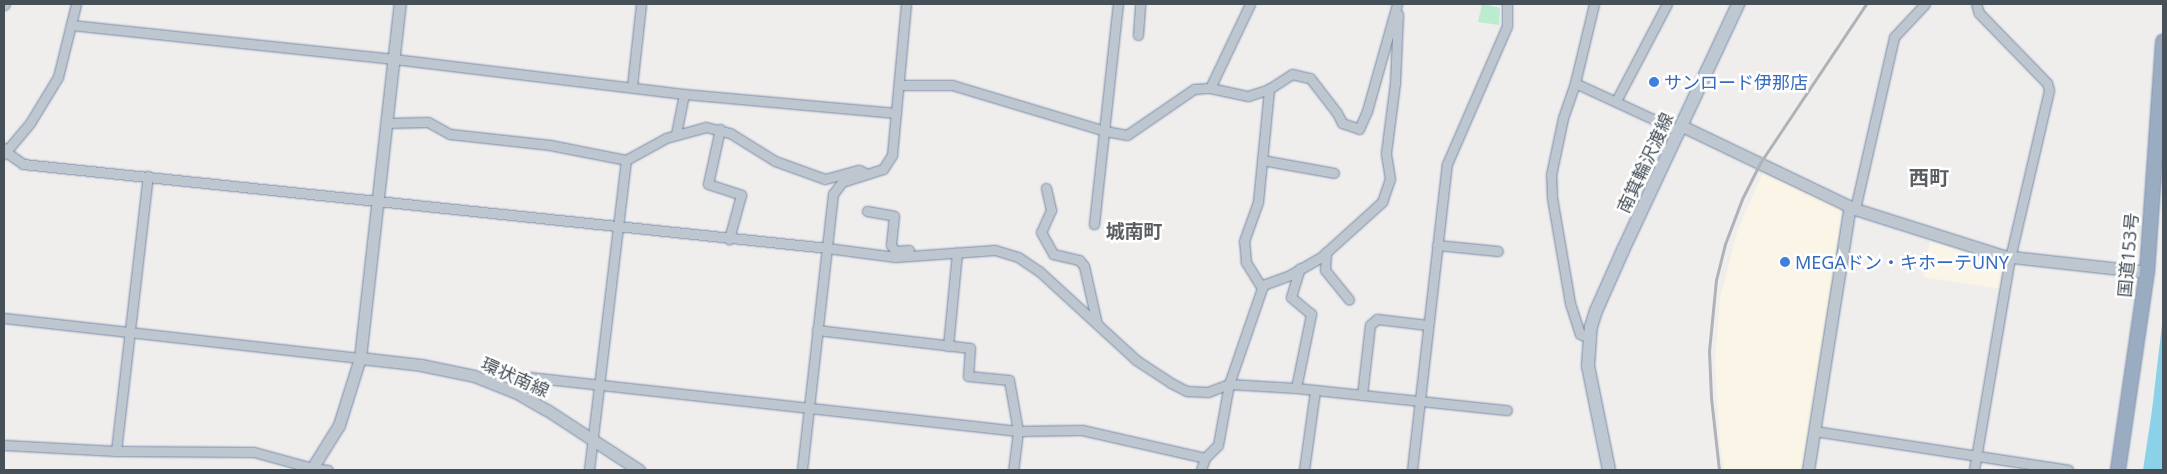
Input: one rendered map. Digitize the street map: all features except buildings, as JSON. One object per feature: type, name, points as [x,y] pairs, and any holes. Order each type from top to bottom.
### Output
[{"type":"highway","name":"国道153号","points":[[2118,470],[2147,272],[2163,42]]},
{"type":"main road","name":"南箕輪沢渡線","points":[[1609,470],[1588,360],[1590,338],[1596,311],[1738,4]]},
{"type":"street","points":[[76,4],[58,77],[30,123],[5,152],[23,164],[378,200],[896,257],[995,250],[1018,258],[1039,271],[1136,360],[1187,391],[1208,392],[1229,384],[1296,388],[1507,410]]},
{"type":"street","points":[[311,469],[338,426],[360,358],[400,4]]},
{"type":"street","points":[[632,86],[641,4]]},
{"type":"street","points":[[802,470],[833,194],[842,182],[883,169],[892,155],[906,4]]},
{"type":"street","points":[[1094,224],[1118,4]]},
{"type":"street","points":[[1138,35],[1140,4]]},
{"type":"street","points":[[1210,88],[1250,4]]},
{"type":"street","points":[[899,85],[952,84],[1105,131],[1127,135],[1194,89],[1210,88],[1248,96],[1269,89],[1292,74],[1310,78],[1337,112],[1342,123],[1359,129],[1367,111],[1398,4]]},
{"type":"street","points":[[1201,470],[1206,458],[1218,444],[1229,384],[1263,284],[1290,275],[1326,252],[1382,202],[1390,179],[1386,153],[1394,83],[1398,4]]},
{"type":"street","points":[[1412,470],[1447,164],[1507,26],[1507,4]]},
{"type":"street","points":[[1590,338],[1580,334],[1570,303],[1552,198],[1551,175],[1562,118],[1575,83],[1594,4]]},
{"type":"street","points":[[1616,101],[1667,4]]},
{"type":"street","points":[[1808,470],[1853,208],[1894,38],[1925,4]]},
{"type":"street","points":[[1974,470],[2010,258],[2049,90],[2047,83],[1980,13],[1976,4]]},
{"type":"street","points":[[71,25],[394,59],[632,86],[684,94],[896,113]]},
{"type":"street","points":[[1575,83],[1853,208],[2010,258],[2147,272]]},
{"type":"street","points":[[1262,288],[1246,262],[1244,241],[1258,202],[1269,89]]},
{"type":"street","points":[[676,134],[684,94]]},
{"type":"street","points":[[388,123],[428,122],[450,134],[550,146],[626,160],[676,134],[706,127],[730,133],[775,161],[825,179],[859,170],[867,174]]},
{"type":"street","points":[[720,129],[708,184],[741,194],[729,238]]},
{"type":"street","points":[[589,470],[597,386],[626,160]]},
{"type":"street","points":[[1262,160],[1334,174]]},
{"type":"street","points":[[116,451],[148,176]]},
{"type":"street","points":[[1046,188],[1052,210],[1041,232],[1053,254],[1079,260],[1084,266],[1097,324]]},
{"type":"street","points":[[867,211],[894,216],[891,245],[895,251],[939,249],[941,253]]},
{"type":"street","points":[[1437,245],[1498,251]]},
{"type":"street","points":[[948,346],[957,252]]},
{"type":"street","points":[[1326,252],[1325,270],[1350,300]]},
{"type":"street","points":[[1296,388],[1311,314],[1291,297],[1300,268]]},
{"type":"street","points":[[4,318],[360,358]]},
{"type":"street","points":[[1362,395],[1370,325],[1377,320],[1428,325]]},
{"type":"street","points":[[817,330],[970,348],[968,376],[1009,380],[1018,431],[1013,470]]},
{"type":"street","name":"環状南線","points":[[360,358],[421,364],[474,376],[517,393],[639,470]]},
{"type":"street","points":[[511,375],[1018,431],[1082,430],[1206,458]]},
{"type":"street","points":[[1304,470],[1315,391]]},
{"type":"street","points":[[1814,432],[2068,470]]},
{"type":"street","points":[[4,445],[116,451],[254,452],[311,469],[328,470]]},
{"type":"shaded area","points":[[1763,173],[1838,207],[1842,213],[1803,470],[1724,470],[1720,443],[1715,363],[1720,298],[1738,229]]},
{"type":"shaded area","points":[[1930,241],[2005,266],[2001,289],[1923,277]]},
{"type":"green space","points":[[1482,4],[1500,8],[1499,25],[1478,22]]},
{"type":"water","points":[[2163,316],[2163,470],[2143,470],[2152,410]]},
{"type":"railway","points":[[1719,470],[1711,397],[1709,351],[1716,280],[1725,244],[1742,199],[1760,163],[1866,4]]},
{"type":"place","name":"サンロード伊那店","points":[[1654,82]]},
{"type":"place","name":"MEGAドン・キホーテUNY","points":[[1785,262]]},
{"type":"district","name":"西町","points":[[1929,177]]},
{"type":"district","name":"城南町","points":[[1134,232]]}]
